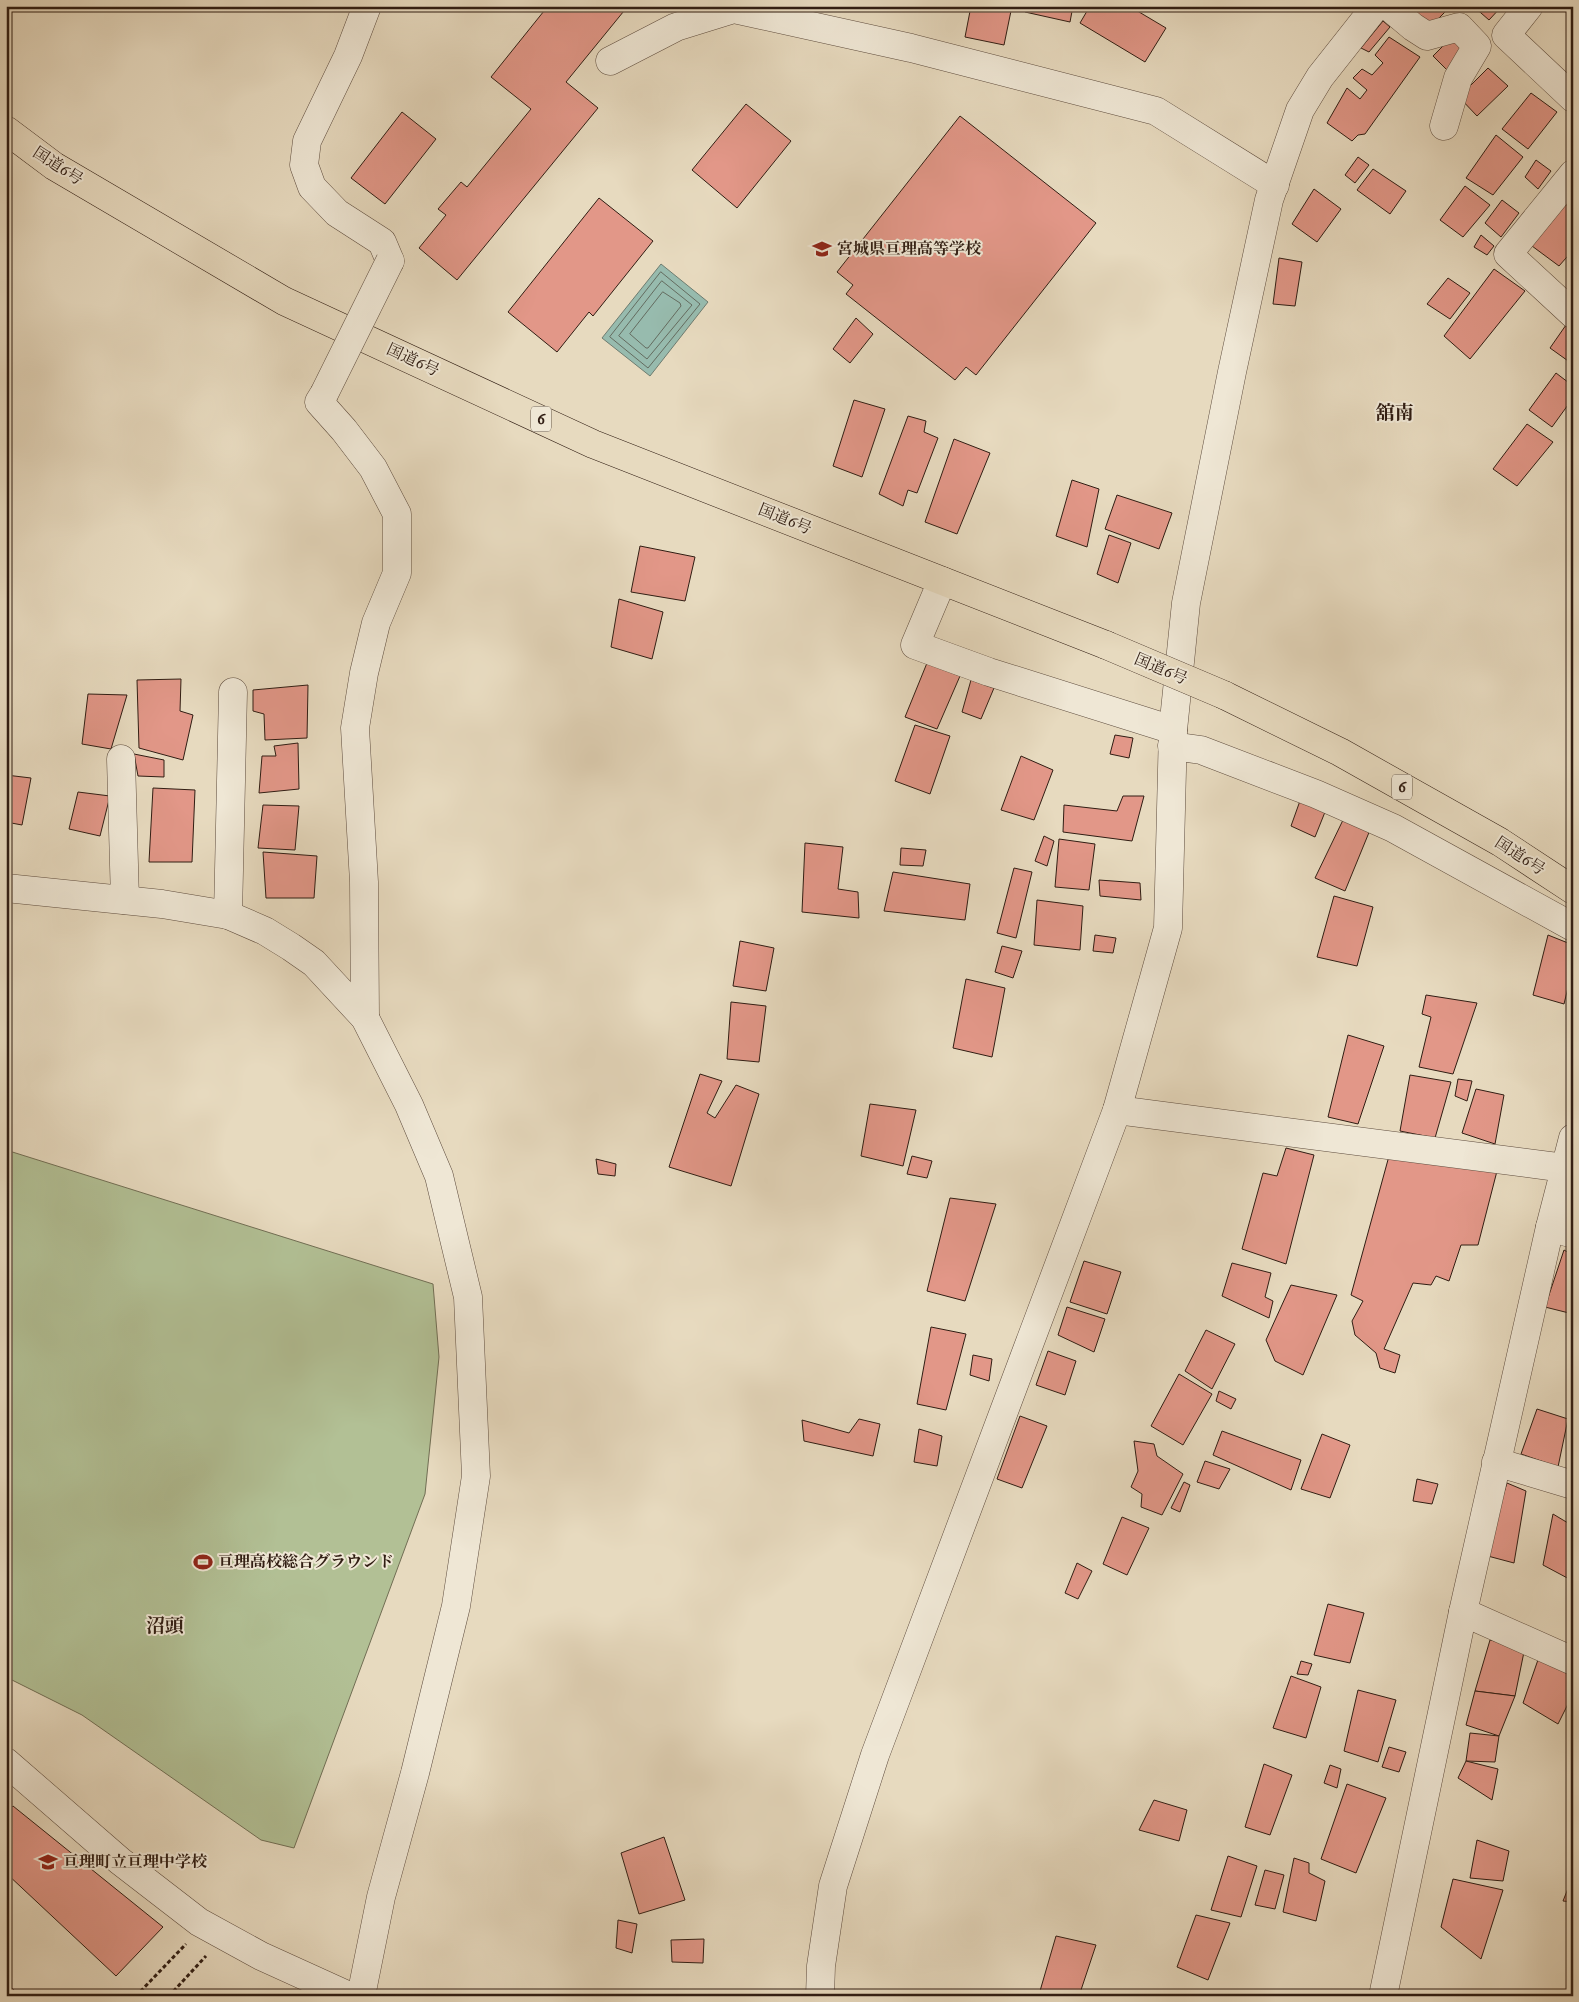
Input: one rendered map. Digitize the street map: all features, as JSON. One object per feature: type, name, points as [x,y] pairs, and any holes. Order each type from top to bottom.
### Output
[{"type":"highway","name":"国道6号","points":[[6,130],[54,166],[284,301],[593,444],[1106,645],[1224,696],[1340,752],[1500,842],[1573,890]]},
{"type":"street","points":[[365,1018],[364,882],[354,728],[376,623],[397,573],[397,514],[373,468],[344,430],[319,402],[390,261],[382,242],[337,213],[312,188],[304,165],[307,141],[348,56],[367,6]]},
{"type":"street","points":[[820,1996],[821,1966],[832,1886],[875,1756],[1117,1110],[1168,928],[1173,738],[1186,603],[1232,372],[1272,192],[1300,110],[1320,77],[1376,6]]},
{"type":"street","points":[[1388,6],[1412,27],[1427,36],[1459,27],[1477,46],[1458,78],[1444,126]]},
{"type":"street","points":[[1529,6],[1506,36],[1573,98]]},
{"type":"street","points":[[610,61],[676,27],[734,9],[911,48],[1156,111],[1272,192]]},
{"type":"street","points":[[1573,174],[1508,254],[1573,314]]},
{"type":"street","points":[[942,581],[914,645],[1173,738],[1316,794],[1394,828],[1573,927]]},
{"type":"street","points":[[228,915],[233,692]]},
{"type":"street","points":[[121,759],[125,900]]},
{"type":"street","points":[[6,888],[162,904],[228,915],[265,931],[314,963],[365,1018],[409,1104],[442,1186],[468,1297],[476,1476],[456,1606],[415,1773],[381,1897],[361,1996]]},
{"type":"street","points":[[1117,1110],[1565,1168]]},
{"type":"street","points":[[1383,1996],[1496,1462],[1562,1231],[1565,1168],[1573,1138]]},
{"type":"street","points":[[1496,1462],[1573,1484]]},
{"type":"street","points":[[1463,1612],[1573,1661]]},
{"type":"street","points":[[6,1762],[120,1861],[198,1922],[261,1956],[349,1996]]},
{"type":"path","points":[[136,1996],[191,1939]]},
{"type":"path","points":[[169,1996],[211,1952]]},
{"type":"green space","name":"亘理高校総合グラウンド","points":[[6,1150],[433,1284],[439,1357],[425,1494],[294,1848],[261,1840],[82,1715],[6,1677]]},
{"type":"water","points":[[661,264],[708,302],[650,376],[602,338]]},
{"type":"building","points":[[548,6],[628,6],[566,82],[598,108],[457,280],[419,248],[446,215],[438,209],[461,182],[467,187],[531,109],[491,77]]},
{"type":"building","points":[[971,6],[1012,6],[1004,45],[965,37]]},
{"type":"building","points":[[1026,6],[1073,6],[1070,22],[1025,12]]},
{"type":"building","points":[[1090,6],[1129,6],[1166,28],[1145,62],[1080,23]]},
{"type":"building","points":[[1407,6],[1451,6],[1430,27]]},
{"type":"building","points":[[1473,6],[1502,6],[1489,20]]},
{"type":"building","points":[[1383,21],[1390,27],[1369,52],[1361,48]]},
{"type":"building","points":[[1453,36],[1467,49],[1447,70],[1433,56]]},
{"type":"building","points":[[1389,37],[1420,57],[1365,134],[1358,135],[1352,141],[1327,123],[1347,88],[1360,99],[1367,90],[1353,78],[1362,69],[1372,75],[1383,63],[1375,55]]},
{"type":"building","points":[[1488,68],[1508,86],[1477,116],[1459,97]]},
{"type":"building","points":[[1531,93],[1557,112],[1528,149],[1502,129]]},
{"type":"building","points":[[746,104],[791,141],[737,208],[692,170]]},
{"type":"building","points":[[402,112],[436,139],[385,204],[351,178]]},
{"type":"building","points":[[960,116],[1096,223],[976,375],[966,367],[955,380],[846,294],[853,285],[837,272]]},
{"type":"building","points":[[1496,135],[1523,157],[1493,195],[1466,178]]},
{"type":"building","points":[[1358,157],[1369,165],[1355,183],[1345,175]]},
{"type":"building","points":[[1536,160],[1551,171],[1538,189],[1525,177]]},
{"type":"building","points":[[1373,169],[1406,191],[1390,214],[1357,190]]},
{"type":"building","points":[[1465,186],[1490,205],[1463,237],[1440,220]]},
{"type":"building","points":[[1314,189],[1341,209],[1317,242],[1292,224]]},
{"type":"building","points":[[599,198],[653,241],[593,316],[589,312],[557,352],[508,312]]},
{"type":"building","points":[[1502,200],[1519,213],[1501,237],[1485,223]]},
{"type":"building","points":[[1564,203],[1573,210],[1573,250],[1559,266],[1532,246]]},
{"type":"building","points":[[1481,235],[1494,246],[1487,255],[1474,247]]},
{"type":"building","points":[[1279,258],[1302,262],[1295,306],[1273,304]]},
{"type":"building","points":[[1494,269],[1525,291],[1470,359],[1444,336]]},
{"type":"building","points":[[1448,278],[1470,293],[1450,319],[1427,304]]},
{"type":"building","points":[[856,318],[873,334],[850,363],[833,349]]},
{"type":"building","points":[[1566,325],[1573,331],[1573,361],[1571,363],[1550,348]]},
{"type":"building","points":[[1556,373],[1573,386],[1573,398],[1552,427],[1529,410]]},
{"type":"building","points":[[854,400],[885,409],[862,477],[833,466]]},
{"type":"building","points":[[908,416],[926,421],[924,432],[938,438],[917,493],[908,490],[903,506],[879,494]]},
{"type":"building","points":[[1527,424],[1553,442],[1517,486],[1493,469]]},
{"type":"building","points":[[954,439],[990,453],[957,534],[925,522]]},
{"type":"building","points":[[1072,480],[1099,489],[1087,547],[1056,536]]},
{"type":"building","points":[[1117,495],[1172,513],[1159,549],[1105,529]]},
{"type":"building","points":[[1109,535],[1131,543],[1118,583],[1097,574]]},
{"type":"building","points":[[640,546],[695,557],[685,601],[631,592]]},
{"type":"building","points":[[619,599],[663,612],[652,659],[611,647]]},
{"type":"building","points":[[927,663],[960,676],[937,729],[905,717]]},
{"type":"building","points":[[181,679],[180,711],[193,715],[183,760],[139,748],[137,680]]},
{"type":"building","points":[[971,680],[994,688],[981,719],[962,712]]},
{"type":"building","points":[[308,685],[307,738],[265,740],[264,714],[253,711],[253,690]]},
{"type":"building","points":[[88,694],[127,695],[111,749],[82,744]]},
{"type":"building","points":[[915,725],[950,736],[930,794],[895,781]]},
{"type":"building","points":[[1115,735],[1133,738],[1129,758],[1110,754]]},
{"type":"building","points":[[298,743],[299,789],[259,793],[262,756],[276,756],[274,746]]},
{"type":"building","points":[[134,754],[164,760],[164,777],[138,776]]},
{"type":"building","points":[[1021,756],[1053,770],[1034,820],[1001,810]]},
{"type":"building","points":[[6,775],[31,778],[22,825],[6,822]]},
{"type":"building","points":[[153,788],[195,790],[192,862],[149,862]]},
{"type":"building","points":[[78,792],[110,796],[100,836],[69,829]]},
{"type":"building","points":[[1123,796],[1144,796],[1132,841],[1063,832],[1064,805],[1117,811]]},
{"type":"building","points":[[1301,798],[1327,807],[1315,837],[1291,826]]},
{"type":"building","points":[[263,805],[299,806],[295,850],[258,848]]},
{"type":"building","points":[[1343,820],[1370,830],[1345,891],[1315,878]]},
{"type":"building","points":[[1044,836],[1054,841],[1047,866],[1035,861]]},
{"type":"building","points":[[1059,839],[1095,844],[1089,890],[1055,887]]},
{"type":"building","points":[[805,843],[843,847],[838,889],[858,892],[859,918],[802,912]]},
{"type":"building","points":[[901,848],[926,850],[923,866],[900,865]]},
{"type":"building","points":[[263,852],[317,856],[314,898],[266,898]]},
{"type":"building","points":[[1014,868],[1032,872],[1016,938],[997,933]]},
{"type":"building","points":[[893,872],[970,884],[965,920],[884,911]]},
{"type":"building","points":[[1099,880],[1140,883],[1141,900],[1100,896]]},
{"type":"building","points":[[1334,896],[1373,907],[1357,966],[1317,957]]},
{"type":"building","points":[[1037,900],[1083,906],[1080,950],[1034,945]]},
{"type":"building","points":[[1095,935],[1116,938],[1113,953],[1093,951]]},
{"type":"building","points":[[1548,935],[1573,945],[1573,967],[1564,1004],[1533,995]]},
{"type":"building","points":[[740,941],[774,948],[766,991],[733,986]]},
{"type":"building","points":[[1002,946],[1022,951],[1013,978],[995,972]]},
{"type":"building","points":[[966,979],[1005,988],[992,1057],[953,1048]]},
{"type":"building","points":[[1426,995],[1477,1003],[1453,1074],[1419,1067],[1431,1017],[1422,1014]]},
{"type":"building","points":[[731,1002],[766,1006],[759,1062],[727,1059]]},
{"type":"building","points":[[1348,1035],[1384,1046],[1358,1124],[1328,1117]]},
{"type":"building","points":[[700,1074],[722,1081],[707,1113],[715,1118],[736,1085],[759,1094],[731,1186],[669,1167]]},
{"type":"building","points":[[1410,1075],[1451,1082],[1435,1138],[1400,1131]]},
{"type":"building","points":[[1458,1079],[1472,1081],[1467,1101],[1455,1096]]},
{"type":"building","points":[[1476,1089],[1504,1095],[1495,1144],[1462,1133]]},
{"type":"building","points":[[870,1104],[916,1110],[903,1166],[861,1156]]},
{"type":"building","points":[[1286,1148],[1314,1155],[1286,1264],[1242,1249],[1263,1173],[1277,1176]]},
{"type":"building","points":[[912,1156],[932,1161],[927,1178],[907,1174]]},
{"type":"building","points":[[1389,1156],[1497,1171],[1478,1245],[1461,1245],[1449,1281],[1436,1276],[1431,1285],[1413,1283],[1384,1349],[1400,1355],[1395,1373],[1380,1368],[1376,1353],[1355,1335],[1352,1321],[1363,1301],[1351,1295]]},
{"type":"building","points":[[596,1159],[616,1164],[615,1176],[598,1174]]},
{"type":"building","points":[[950,1198],[996,1204],[965,1301],[927,1291]]},
{"type":"building","points":[[1564,1250],[1573,1255],[1573,1314],[1545,1307]]},
{"type":"building","points":[[1084,1261],[1121,1272],[1107,1314],[1070,1302]]},
{"type":"building","points":[[1232,1263],[1271,1273],[1265,1297],[1273,1301],[1269,1318],[1222,1296]]},
{"type":"building","points":[[1291,1285],[1337,1295],[1303,1375],[1275,1361],[1266,1340]]},
{"type":"building","points":[[1067,1307],[1105,1319],[1094,1352],[1058,1335]]},
{"type":"building","points":[[931,1327],[966,1334],[946,1410],[917,1404]]},
{"type":"building","points":[[1206,1330],[1235,1344],[1212,1389],[1185,1371]]},
{"type":"building","points":[[1048,1351],[1076,1361],[1065,1395],[1036,1385]]},
{"type":"building","points":[[973,1355],[992,1359],[989,1381],[970,1375]]},
{"type":"building","points":[[1179,1374],[1212,1394],[1183,1445],[1151,1426]]},
{"type":"building","points":[[1219,1391],[1236,1399],[1231,1409],[1216,1401]]},
{"type":"building","points":[[1537,1409],[1568,1419],[1558,1467],[1521,1454]]},
{"type":"building","points":[[1020,1416],[1047,1426],[1022,1488],[997,1479]]},
{"type":"building","points":[[859,1419],[880,1424],[873,1456],[804,1441],[802,1420],[849,1433]]},
{"type":"building","points":[[919,1429],[942,1436],[937,1466],[914,1462]]},
{"type":"building","points":[[1222,1431],[1301,1460],[1291,1490],[1213,1455]]},
{"type":"building","points":[[1322,1434],[1350,1445],[1330,1498],[1301,1489]]},
{"type":"building","points":[[1134,1441],[1154,1444],[1157,1456],[1183,1474],[1162,1515],[1141,1507],[1142,1494],[1131,1487],[1138,1471]]},
{"type":"building","points":[[1205,1461],[1230,1469],[1219,1489],[1197,1482]]},
{"type":"building","points":[[1417,1479],[1438,1484],[1432,1504],[1413,1501]]},
{"type":"building","points":[[1184,1482],[1190,1485],[1180,1512],[1171,1508]]},
{"type":"building","points":[[1507,1483],[1526,1491],[1514,1563],[1484,1555]]},
{"type":"building","points":[[1553,1514],[1573,1526],[1573,1581],[1543,1565]]},
{"type":"building","points":[[1122,1517],[1149,1528],[1127,1575],[1103,1564]]},
{"type":"building","points":[[1077,1563],[1092,1571],[1078,1599],[1065,1593]]},
{"type":"building","points":[[1328,1604],[1364,1613],[1350,1663],[1314,1655]]},
{"type":"building","points":[[1490,1640],[1525,1647],[1515,1696],[1475,1691]]},
{"type":"building","points":[[1540,1654],[1573,1664],[1573,1694],[1558,1724],[1523,1703]]},
{"type":"building","points":[[1301,1661],[1312,1664],[1308,1675],[1297,1674]]},
{"type":"building","points":[[1291,1676],[1321,1687],[1306,1738],[1273,1728]]},
{"type":"building","points":[[1358,1690],[1396,1700],[1378,1762],[1344,1751]]},
{"type":"building","points":[[1475,1691],[1515,1696],[1499,1736],[1466,1725]]},
{"type":"building","points":[[1470,1733],[1499,1736],[1495,1762],[1466,1761]]},
{"type":"building","points":[[1389,1747],[1406,1752],[1399,1772],[1382,1767]]},
{"type":"building","points":[[1466,1761],[1498,1769],[1492,1800],[1458,1778]]},
{"type":"building","points":[[1264,1764],[1292,1775],[1270,1835],[1245,1827]]},
{"type":"building","points":[[1330,1765],[1341,1769],[1337,1788],[1324,1783]]},
{"type":"building","points":[[1347,1784],[1386,1798],[1356,1873],[1321,1859]]},
{"type":"building","points":[[1154,1800],[1187,1810],[1179,1841],[1139,1830]]},
{"type":"building","points":[[13,1806],[163,1927],[116,1976],[6,1873],[6,1813]]},
{"type":"building","points":[[664,1837],[685,1900],[639,1914],[621,1853]]},
{"type":"building","points":[[1477,1840],[1509,1851],[1503,1881],[1470,1878]]},
{"type":"building","points":[[1228,1856],[1257,1866],[1241,1917],[1211,1910]]},
{"type":"building","points":[[1294,1858],[1309,1863],[1309,1873],[1325,1881],[1316,1921],[1283,1912]]},
{"type":"building","points":[[1265,1870],[1284,1875],[1275,1909],[1255,1905]]},
{"type":"building","points":[[1573,1876],[1573,1902],[1563,1901]]},
{"type":"building","points":[[1453,1879],[1503,1890],[1481,1959],[1441,1927]]},
{"type":"building","points":[[1196,1915],[1230,1923],[1208,1980],[1177,1967]]},
{"type":"building","points":[[618,1920],[637,1924],[632,1953],[616,1948]]},
{"type":"building","points":[[1056,1936],[1096,1945],[1079,1996],[1053,1996],[1040,1991]]},
{"type":"building","points":[[704,1939],[703,1963],[672,1962],[671,1940]]},
{"type":"building","points":[[6,1982],[20,1996],[6,1996]]},
{"type":"place","name":"宮城県亘理高等学校","points":[[822,249]]},
{"type":"place","name":"亘理高校総合グラウンド","points":[[203,1562]]},
{"type":"place","name":"亘理町立亘理中学校","points":[[48,1862]]},
{"type":"district","name":"舘南","points":[[1395,413]]},
{"type":"district","name":"沼頭","points":[[165,1626]]}]
